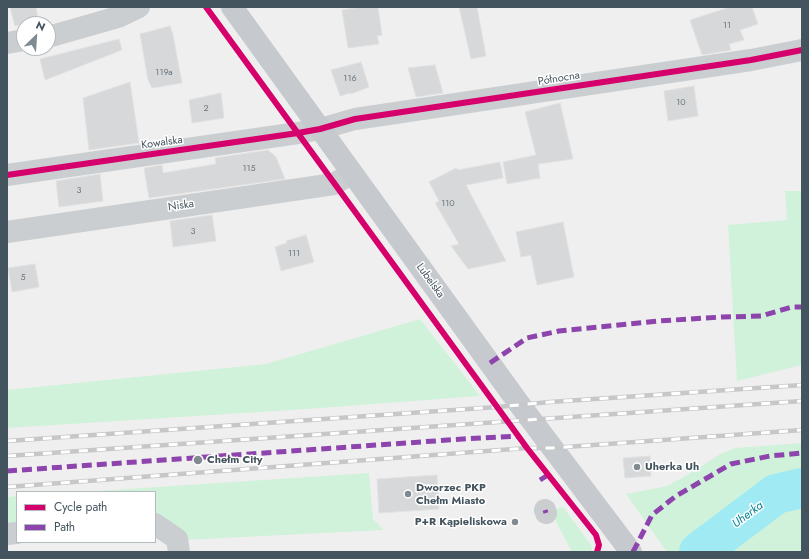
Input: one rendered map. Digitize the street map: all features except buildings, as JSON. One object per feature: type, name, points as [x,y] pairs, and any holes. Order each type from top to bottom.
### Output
[{"type":"main road","name":"Lubelska","points":[[232,7],[524,410],[631,552]]},
{"type":"street","points":[[56,34],[118,17],[139,7]]},
{"type":"street","name":"Północna","points":[[320,129],[355,119],[744,61],[802,50]]},
{"type":"street","name":"Kowalska","points":[[7,175],[320,129]]},
{"type":"street","name":"Niska","points":[[7,232],[334,184],[352,173]]},
{"type":"street","points":[[156,525],[177,539],[179,552]]},
{"type":"green space","points":[[785,191],[802,191],[802,365],[737,381],[728,225],[787,220]]},
{"type":"green space","points":[[420,319],[480,396],[307,409],[7,428],[7,390],[266,364]]},
{"type":"green space","points":[[802,443],[802,552],[667,552],[626,494],[667,486],[696,470],[720,454],[735,448]]},
{"type":"green space","points":[[369,473],[373,519],[384,530],[183,540],[156,524],[156,491],[97,491]]},
{"type":"green space","points":[[16,496],[16,531],[7,532],[7,497]]},
{"type":"green space","points":[[563,507],[591,545],[591,552],[572,552],[550,510]]},
{"type":"waterway","name":"Uherka","points":[[699,552],[776,494],[802,488]]},
{"type":"railway","points":[[7,441],[802,385]]},
{"type":"railway","points":[[7,456],[802,401]]},
{"type":"railway","points":[[7,487],[527,448],[552,448],[802,430]]},
{"type":"marked path","points":[[490,363],[527,338],[559,331],[658,321],[761,316],[792,307],[802,307]]},
{"type":"marked path","points":[[7,471],[519,436]]},
{"type":"marked path","points":[[633,552],[652,515],[676,496],[731,464],[770,456],[802,453]]},
{"type":"marked path","points":[[540,480],[548,475]]},
{"type":"cycle path","points":[[206,7],[527,448],[596,535],[599,545],[597,552]]},
{"type":"cycle path","points":[[7,175],[298,133],[320,129],[355,119],[751,60],[802,50]]},
{"type":"place","name":"Chełm City","points":[[198,460]]},
{"type":"place","name":"Uherka Uh","points":[[637,467]]},
{"type":"place","name":"Dworzec PKP Chełm Miasto","points":[[408,494]]},
{"type":"place","name":"P+R Kąpieliskowa","points":[[515,522]]}]
